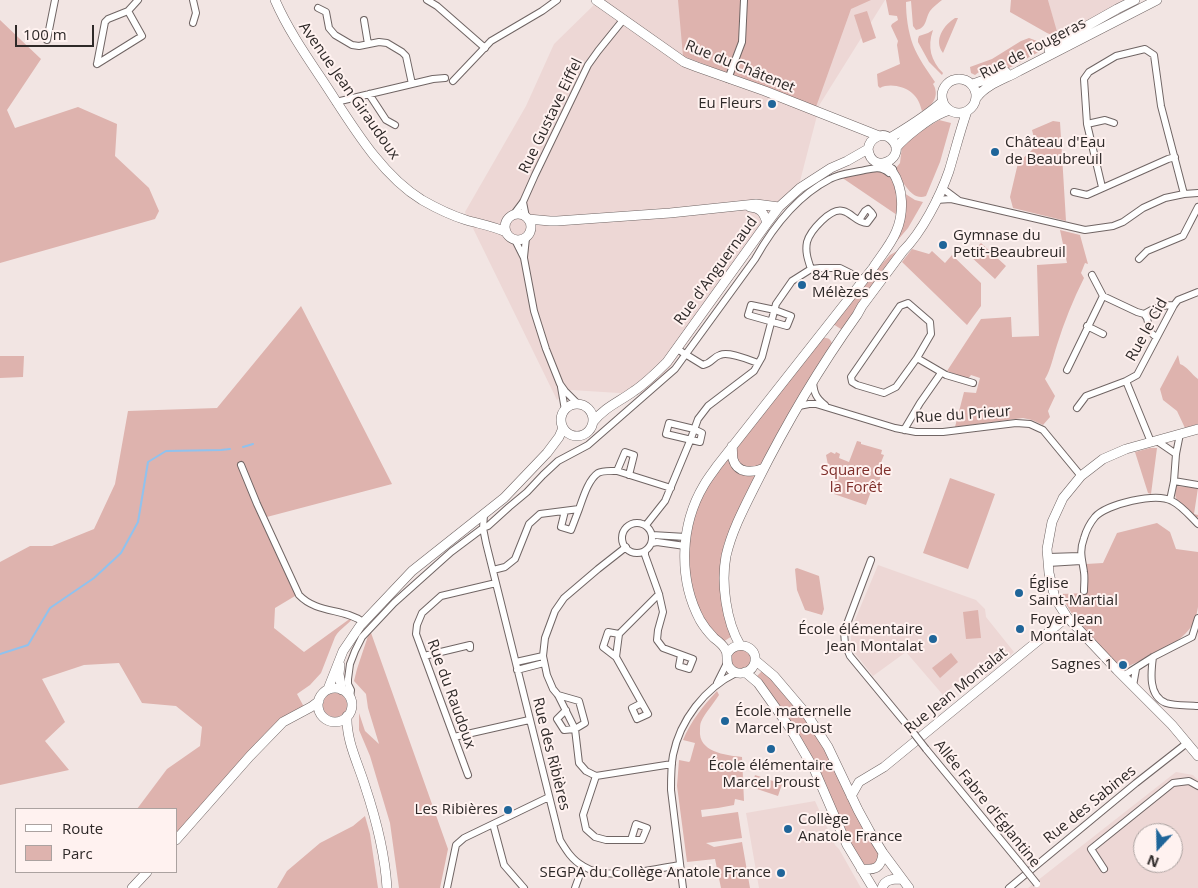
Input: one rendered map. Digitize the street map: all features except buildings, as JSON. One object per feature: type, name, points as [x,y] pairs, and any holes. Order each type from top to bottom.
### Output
[{"type":"main road","name":"Avenue Jean Giraudoux","points":[[275,0],[290,31],[336,102],[366,144],[396,181],[420,199],[444,212],[506,232]]},
{"type":"main road","name":"Rue du Châtenet","points":[[596,0],[678,58],[697,67],[879,136]]},
{"type":"main road","name":"Rue de Fougeras","points":[[972,84],[1007,72],[1135,0]]},
{"type":"main road","name":"Rue de Fougeras","points":[[977,97],[983,90],[1157,0]]},
{"type":"main road","points":[[961,78],[966,79],[972,84],[976,90],[977,97],[972,108],[958,113],[949,110],[945,106],[942,95],[946,84],[951,80],[961,78]]},
{"type":"main road","points":[[890,138],[943,101]]},
{"type":"main road","points":[[873,888],[847,845],[816,771],[790,728],[758,683],[729,667],[725,649],[710,634],[699,618],[689,591],[685,568],[685,542],[693,509],[703,485],[864,280],[897,230],[901,218],[900,192],[893,170],[884,163],[893,158],[896,148],[901,141],[920,126],[949,110]]},
{"type":"main road","points":[[740,645],[733,631],[725,584],[725,564],[729,544],[734,532],[764,468],[813,381],[862,306],[910,244],[923,224],[942,188],[967,111]]},
{"type":"main road","points":[[858,127],[867,136],[870,157],[873,160]]},
{"type":"main road","points":[[879,136],[890,138],[896,148]]},
{"type":"main road","name":"Rue d'Anguernaud","points":[[547,453],[573,436],[587,433],[598,416],[655,375],[677,349],[779,207],[800,188],[831,168],[848,161],[869,146],[873,139],[879,136]]},
{"type":"main road","name":"Rue d'Anguernaud","points":[[848,161],[863,159],[884,163]]},
{"type":"main road","points":[[511,217],[505,224],[506,232],[514,240],[522,240],[539,225],[550,222],[756,204],[779,207]]},
{"type":"main road","points":[[741,206],[761,210],[766,223]]},
{"type":"main road","points":[[492,226],[520,214],[527,218],[550,222]]},
{"type":"main road","points":[[527,218],[531,225],[528,235]]},
{"type":"main road","points":[[821,335],[830,336],[835,347]]},
{"type":"main road","name":"Rue d'Anguernaud","points":[[588,408],[613,404]]},
{"type":"main road","points":[[565,410],[570,406],[581,405],[588,408],[593,422]]},
{"type":"main road","name":"Rue d'Anguernaud","points":[[328,690],[343,651],[363,622],[412,571],[504,498],[547,453],[563,428],[561,418],[565,410]]},
{"type":"main road","points":[[563,428],[565,432],[573,436]]},
{"type":"main road","points":[[1198,429],[1126,449],[1103,459],[1081,476],[1063,498],[1052,522],[1047,549],[1049,573],[1055,598],[1067,617],[1172,725],[1198,756]]},
{"type":"main road","points":[[732,446],[733,460],[739,468],[748,472],[764,468]]},
{"type":"main road","name":"Rue Jean Montalat","points":[[859,782],[884,768],[1067,617]]},
{"type":"main road","points":[[727,659],[732,648],[744,645],[751,650],[755,660],[774,676],[808,716],[828,747],[870,832],[909,888]]},
{"type":"main road","name":"Rue d'Anguernaud","points":[[341,657],[339,674],[342,690]]},
{"type":"main road","points":[[741,672],[752,668],[755,660]]},
{"type":"main road","points":[[323,716],[319,709],[319,701],[322,694],[335,688],[346,692],[350,698],[351,707],[347,716],[352,750]]},
{"type":"main road","points":[[178,838],[282,722],[296,716],[319,701]]},
{"type":"main road","points":[[296,716],[312,714],[323,716],[334,721],[342,729],[366,787],[380,841],[387,888]]},
{"type":"main road","points":[[334,721],[341,720],[347,716]]},
{"type":"main road","points":[[843,780],[859,782],[851,796]]},
{"type":"main road","points":[[861,869],[873,870],[879,866],[883,853]]},
{"type":"main road","points":[[132,888],[146,873]]},
{"type":"main road","points":[[882,888],[883,884],[890,880],[901,879]]},
{"type":"street","points":[[47,40],[55,0]]},
{"type":"street","points":[[128,11],[142,36],[97,64],[106,22],[108,19],[128,11],[138,0]]},
{"type":"street","points":[[193,0],[196,13],[193,23]]},
{"type":"street","points":[[427,0],[437,6],[485,48]]},
{"type":"street","points":[[453,81],[491,41],[557,0]]},
{"type":"street","points":[[728,79],[742,42],[744,0]]},
{"type":"street","points":[[318,8],[326,12],[329,28],[335,35],[352,45],[359,46],[379,42],[386,43],[402,52],[406,56],[412,84]]},
{"type":"street","points":[[364,20],[368,44]]},
{"type":"street","name":"Rue Gustave Eiffel","points":[[511,217],[523,202],[580,80],[598,51],[623,20]]},
{"type":"street","points":[[1102,187],[1087,124],[1084,80],[1089,72],[1116,56],[1146,49],[1154,55],[1162,106],[1184,194]]},
{"type":"street","points":[[336,102],[433,79],[445,78]]},
{"type":"street","points":[[369,94],[386,120],[395,125]]},
{"type":"street","points":[[1087,124],[1105,120],[1114,123]]},
{"type":"street","points":[[1074,192],[1087,195],[1175,157]]},
{"type":"street","points":[[350,698],[351,690],[348,684],[350,664],[354,651],[362,638],[394,603],[451,552],[488,526],[509,506],[528,492],[558,461],[588,445],[675,369],[765,241],[804,196],[830,179],[844,174],[878,168],[884,169],[889,173],[893,170]]},
{"type":"street","points":[[942,188],[959,200]]},
{"type":"street","points":[[936,200],[946,198],[959,200],[1084,230],[1113,226],[1123,222],[1143,208],[1165,198],[1198,193]]},
{"type":"street","points":[[523,202],[527,218]]},
{"type":"street","points":[[1139,259],[1146,251],[1183,236],[1198,206]]},
{"type":"street","points":[[811,269],[806,254],[807,242],[821,221],[835,211],[843,211],[859,220]]},
{"type":"street","points":[[528,235],[524,258],[528,287],[538,326],[560,384],[565,410]]},
{"type":"street","points":[[514,240],[524,258]]},
{"type":"street","points":[[646,525],[665,501],[698,419],[708,406],[754,371],[762,357],[776,304],[792,282],[811,269],[820,268],[840,268],[864,280]]},
{"type":"street","points":[[1092,275],[1103,296],[1144,314],[1147,318],[1150,332],[1156,337]]},
{"type":"street","name":"Rue le Cid","points":[[1154,442],[1126,381],[1137,375],[1156,337],[1178,300],[1198,292]]},
{"type":"street","points":[[1067,370],[1103,296]]},
{"type":"street","points":[[908,303],[930,322],[931,334],[917,358],[896,387],[884,393],[852,382],[851,377],[900,306],[908,303]]},
{"type":"street","points":[[752,305],[791,316],[787,326],[771,322],[748,315],[752,305]]},
{"type":"street","points":[[1144,314],[1149,310],[1164,305],[1174,305]]},
{"type":"street","points":[[1087,326],[1103,334]]},
{"type":"street","points":[[677,349],[703,365],[726,353],[758,363]]},
{"type":"street","points":[[917,358],[941,373],[973,383]]},
{"type":"street","points":[[904,430],[941,373]]},
{"type":"street","points":[[813,381],[819,400],[828,407]]},
{"type":"street","points":[[1077,408],[1086,396],[1126,381]]},
{"type":"street","points":[[560,384],[578,404]]},
{"type":"street","name":"Rue du Prieur","points":[[799,406],[816,404],[904,430],[933,432],[1016,423],[1030,424],[1043,430],[1081,476]]},
{"type":"street","points":[[690,441],[666,434],[669,423],[694,429]]},
{"type":"street","points":[[1170,500],[1180,434]]},
{"type":"street","points":[[1154,442],[1176,454]]},
{"type":"street","points":[[617,472],[625,452],[634,455],[629,475]]},
{"type":"street","points":[[241,465],[299,596],[320,608],[351,616],[363,622]]},
{"type":"street","points":[[565,511],[561,527],[571,530],[589,483],[598,473],[617,472],[671,488]]},
{"type":"street","points":[[1174,481],[1198,484]]},
{"type":"street","points":[[1084,591],[1084,572],[1081,558],[1083,539],[1088,527],[1096,516],[1118,505],[1151,497],[1170,500],[1184,509],[1198,524]]},
{"type":"street","points":[[493,570],[505,567],[514,559],[529,524],[540,514],[579,509]]},
{"type":"street","name":"Rue des Ribières","points":[[484,515],[483,528],[486,543],[560,840],[570,856],[583,866],[596,872],[613,874],[680,865]]},
{"type":"street","points":[[637,523],[646,525],[652,535],[652,543],[648,549],[640,552],[634,552],[626,547],[622,538],[625,529],[637,523]]},
{"type":"street","points":[[459,533],[473,536],[486,543]]},
{"type":"street","points":[[652,535],[685,542]]},
{"type":"street","points":[[652,543],[685,542]]},
{"type":"street","points":[[626,547],[564,598],[555,611],[545,638],[544,659],[547,675],[552,689],[558,695],[574,729],[579,763],[586,771],[596,776],[672,764]]},
{"type":"street","points":[[645,551],[663,612],[657,640],[663,648],[681,655]]},
{"type":"street","points":[[1048,560],[1081,558]]},
{"type":"street","name":"Allée Fabre d'Églantine","points":[[870,560],[844,632],[845,644],[850,656],[1037,884]]},
{"type":"street","name":"Rue du Raudoux","points":[[468,775],[416,634],[417,625],[422,614],[442,596],[496,583]]},
{"type":"street","points":[[616,657],[619,634],[659,594]]},
{"type":"street","points":[[1123,676],[1153,657],[1195,637],[1198,618]]},
{"type":"street","points":[[619,634],[608,632],[603,647],[616,657],[642,703]]},
{"type":"street","points":[[424,656],[470,645],[470,648]]},
{"type":"street","points":[[1153,657],[1152,686],[1158,698],[1166,703],[1198,706]]},
{"type":"street","points":[[516,662],[544,659]]},
{"type":"street","points":[[517,670],[544,659]]},
{"type":"street","points":[[683,888],[671,790],[672,764],[677,742],[688,718],[698,703],[716,684],[727,659]]},
{"type":"street","points":[[1133,686],[1136,669]]},
{"type":"street","points":[[716,684],[741,672]]},
{"type":"street","points":[[558,695],[579,701],[585,723],[574,729],[564,730],[557,719],[566,710]]},
{"type":"street","points":[[454,737],[529,720]]},
{"type":"street","name":"Rue des Sabines","points":[[1009,888],[1136,782],[1187,743]]},
{"type":"street","points":[[596,776],[582,815],[586,828],[595,837],[606,840],[631,840]]},
{"type":"street","points":[[1104,869],[1091,849],[1173,783],[1188,781],[1198,786]]},
{"type":"street","points":[[447,888],[456,845],[464,838],[549,797]]},
{"type":"street","points":[[493,824],[504,865],[524,888]]},
{"type":"street","points":[[575,888],[583,866]]},
{"type":"shaded area","points":[[599,0],[885,0],[820,104],[799,185],[651,395],[571,390],[557,400],[465,212],[526,106],[554,44]]},
{"type":"shaded area","points":[[1048,0],[1125,0],[1063,35],[1057,34]]},
{"type":"shaded area","points":[[878,565],[976,600],[985,609],[986,617],[1014,652],[986,676],[977,666],[943,695],[906,652],[873,676],[854,652],[851,633]]},
{"type":"shaded area","points":[[1176,772],[1193,775],[1198,780],[1198,888],[1028,888]]},
{"type":"shaded area","name":"Collège Anatole France","points":[[815,801],[835,845],[861,888],[759,888],[746,813]]},
{"type":"green space","points":[[678,0],[871,0],[851,9],[816,107],[683,56]]},
{"type":"green space","points":[[886,0],[942,0],[930,11],[924,25],[916,30],[913,26],[911,1],[906,2],[906,13],[913,45],[935,82],[933,84],[936,92],[934,100],[922,111],[917,99],[909,91],[896,86],[880,88],[878,86],[877,74],[900,64],[898,41],[891,26],[898,20],[897,16],[889,15]]},
{"type":"green space","points":[[1011,0],[1048,0],[1058,35],[1047,33],[1010,12]]},
{"type":"green space","points":[[867,11],[876,38],[863,43],[854,15]]},
{"type":"green space","points":[[955,18],[958,18],[943,53],[939,43],[941,33]]},
{"type":"green space","points":[[0,20],[41,59],[7,110],[15,128],[78,107],[117,124],[115,156],[149,188],[159,211],[155,219],[0,263]]},
{"type":"green space","points":[[933,30],[930,42],[931,53],[943,73],[942,75],[929,62],[918,42],[919,36]]},
{"type":"green space","points":[[1029,38],[1048,45],[1048,47],[1003,71],[985,75],[979,72],[975,75],[971,73],[970,67],[992,59]]},
{"type":"green space","points":[[939,120],[951,123],[940,162],[926,196],[916,196],[908,190],[895,169],[900,163],[902,146],[915,135]]},
{"type":"green space","points":[[1053,121],[1060,122],[1066,221],[1013,208],[1010,197],[1018,163],[1033,149],[1035,142],[1032,130]]},
{"type":"green space","points":[[878,170],[889,175],[894,182],[898,196],[897,215],[841,177]]},
{"type":"green space","points":[[904,193],[915,200],[923,202],[908,228],[884,256],[896,239]]},
{"type":"green space","points":[[1060,230],[1080,235],[1088,264],[1085,263],[1081,273],[1084,278],[1072,303],[1045,379],[1055,396],[1048,411],[1050,417],[1043,425],[1023,418],[955,427],[964,392],[976,393],[980,378],[971,375],[968,379],[947,371],[981,319],[1011,317],[1012,337],[1039,336],[1037,265],[1067,263]]},
{"type":"green space","points":[[981,243],[1006,266],[995,279],[969,255]]},
{"type":"green space","points":[[901,249],[844,331],[833,324],[879,267],[890,255]]},
{"type":"green space","points":[[912,249],[929,254],[932,251],[945,263],[952,255],[981,283],[981,306],[967,325],[902,262]]},
{"type":"green space","points":[[301,306],[392,484],[263,518],[300,593],[275,608],[274,628],[304,652],[355,615],[335,637],[321,673],[310,685],[297,694],[304,707],[282,722],[178,838],[178,808],[138,808],[167,769],[200,746],[202,727],[176,706],[142,703],[119,663],[84,665],[42,679],[65,722],[45,741],[69,770],[0,785],[0,562],[30,546],[52,546],[94,529],[115,484],[128,411],[217,408]]},
{"type":"green space","points":[[824,338],[831,341],[831,347],[759,468],[741,466],[737,455],[739,443],[820,340]]},
{"type":"green space","points":[[1178,355],[1180,364],[1198,379],[1198,424],[1185,428],[1177,411],[1163,400],[1160,389]]},
{"type":"green space","points":[[0,356],[24,356],[23,377],[0,378]]},
{"type":"green space","name":"Square de la Forêt","points":[[857,441],[882,450],[881,454],[884,455],[880,465],[884,467],[878,484],[874,483],[866,505],[834,494],[838,483],[834,482],[838,474],[829,470],[826,455],[831,452],[835,454],[836,452],[840,454],[839,458],[849,462]]},
{"type":"green space","points":[[1157,448],[1151,494],[1148,493],[1135,452]]},
{"type":"green space","points":[[731,454],[744,473],[756,476],[724,544],[721,564],[732,636],[723,642],[707,625],[697,604],[692,589],[689,541],[696,510],[702,495],[711,479]]},
{"type":"green space","points":[[950,478],[995,494],[968,569],[923,553]]},
{"type":"green space","points":[[1177,486],[1198,488],[1194,514],[1198,515],[1198,517],[1195,518],[1177,500],[1175,491]]},
{"type":"green space","points":[[1157,523],[1170,532],[1176,549],[1198,552],[1198,607],[1196,617],[1189,630],[1174,643],[1127,667],[1117,665],[1079,623],[1061,594],[1087,593],[1086,564],[1103,563],[1117,533]]},
{"type":"green space","points":[[797,568],[819,576],[824,609],[822,615],[805,610],[797,590],[795,569]]},
{"type":"green space","points":[[978,610],[981,638],[966,639],[963,612]]},
{"type":"green space","points":[[370,630],[448,849],[440,888],[399,888],[390,823],[370,756],[359,730],[359,713],[365,731],[379,744],[368,708],[366,694],[354,681]]},
{"type":"green space","points":[[741,649],[748,652],[751,659],[748,666],[741,669],[734,666],[731,659],[734,652]]},
{"type":"green space","points":[[951,653],[958,662],[940,678],[932,668]]},
{"type":"green space","points":[[763,670],[805,718],[822,743],[880,856],[878,864],[864,866],[861,862],[841,824],[818,768],[794,726],[757,676]]},
{"type":"green space","points":[[717,691],[719,695],[701,723],[701,737],[703,743],[714,751],[742,757],[744,801],[735,799],[734,805],[701,810],[702,817],[738,812],[742,838],[706,843],[714,847],[742,842],[750,888],[721,888],[715,859],[687,862],[677,786],[679,760],[690,761],[695,743],[683,740],[698,714]]},
{"type":"green space","points":[[335,693],[344,696],[347,705],[344,714],[335,717],[326,714],[323,705],[326,696]]},
{"type":"green space","points":[[755,775],[782,784],[778,796],[751,787]]},
{"type":"green space","points":[[365,816],[370,834],[378,888],[277,888],[287,871],[320,843],[353,826]]},
{"type":"waterway","points":[[243,447],[253,444]]},
{"type":"waterway","points":[[0,654],[28,645],[50,608],[94,578],[121,553],[138,522],[148,462],[166,451],[230,449]]},
{"type":"place","name":"Eu Fleurs","points":[[772,104]]},
{"type":"place","name":"Château d'Eau de Beaubreuil","points":[[995,152]]},
{"type":"place","name":"Gymnase du Petit-Beaubreuil","points":[[943,245]]},
{"type":"place","name":"84 Rue des Mélèzes","points":[[802,285]]},
{"type":"place","name":"Église Saint-Martial","points":[[1019,593]]},
{"type":"place","name":"Foyer Jean Montalat","points":[[1020,629]]},
{"type":"place","name":"École élémentaire Jean Montalat","points":[[933,639]]},
{"type":"place","name":"Sagnes 1","points":[[1123,665]]},
{"type":"place","name":"École maternelle Marcel Proust","points":[[725,721]]},
{"type":"place","name":"École élémentaire Marcel Proust","points":[[771,749]]},
{"type":"place","name":"Les Ribières","points":[[508,810]]},
{"type":"place","name":"Collège Anatole France","points":[[788,829]]},
{"type":"place","name":"SEGPA du Collège Anatole France","points":[[781,873]]}]
